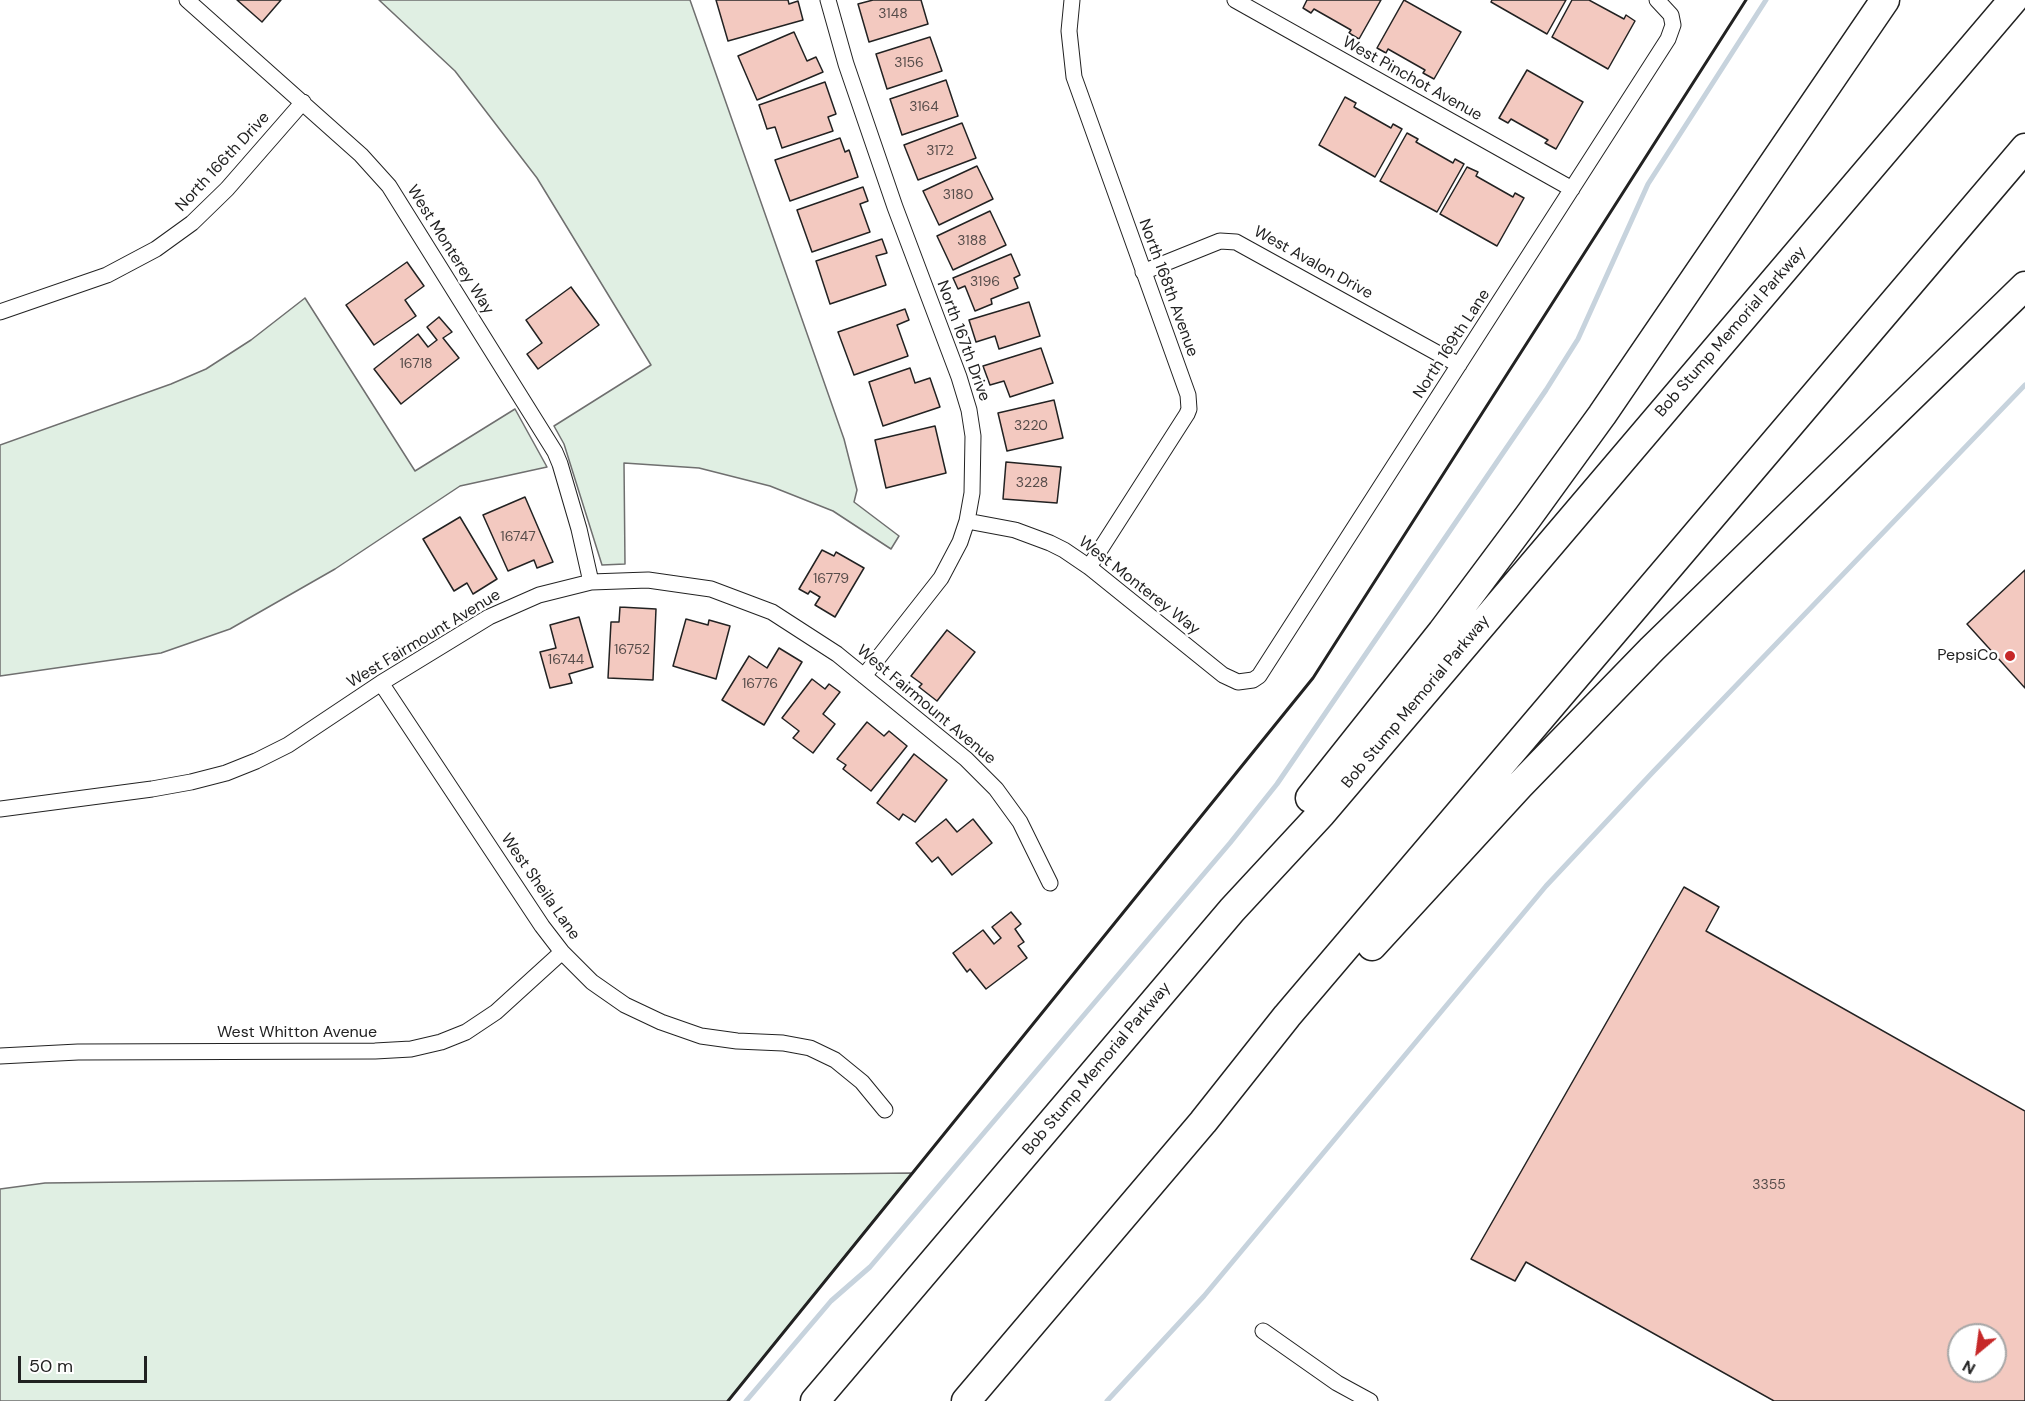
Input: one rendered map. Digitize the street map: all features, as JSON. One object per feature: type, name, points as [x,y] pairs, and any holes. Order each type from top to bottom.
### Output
[{"type":"highway","points":[[1242,899],[1305,803],[1442,632],[1602,415],[1885,0]]},
{"type":"highway","name":"Bob Stump Memorial Parkway","points":[[815,1401],[1242,899],[1321,814],[2013,0]]},
{"type":"highway","points":[[966,1401],[1203,1122],[1287,1016],[2025,148]]},
{"type":"highway","points":[[1203,1122],[1303,1025],[1457,851],[1628,673],[2025,286]]},
{"type":"street","name":"West Monterey Way","points":[[187,0],[362,155],[389,186],[537,422],[560,464],[579,529],[591,582]]},
{"type":"street","name":"North 167th Drive","points":[[828,0],[846,64],[895,207],[959,377],[969,410],[974,464],[972,494],[960,542],[941,578],[864,676]]},
{"type":"street","name":"North 168th Avenue","points":[[1072,0],[1069,31],[1074,77],[1188,395],[1189,409],[1089,567]]},
{"type":"street","name":"West Pinchot Avenue","points":[[1235,0],[1572,189]]},
{"type":"street","name":"North 169th Lane","points":[[1246,682],[1259,676],[1263,671],[1668,39],[1673,25],[1671,15],[1657,0]]},
{"type":"street","name":"North 166th Drive","points":[[1,307],[107,275],[156,249],[192,223],[227,189],[303,102]]},
{"type":"street","name":"West Avalon Drive","points":[[1143,272],[1220,241],[1236,242],[1459,365]]},
{"type":"street","name":"West Monterey Way","points":[[967,521],[1015,530],[1064,550],[1089,567],[1223,675],[1230,680],[1246,682]]},
{"type":"street","name":"West Fairmount Avenue","points":[[0,809],[152,789],[226,773],[288,745],[381,683],[489,617],[539,595],[591,582],[648,580],[711,590],[772,612],[837,654],[966,759],[996,789],[1020,822],[1050,883]]},
{"type":"street","name":"West Sheila Lane","points":[[381,683],[516,887],[562,952],[592,982],[626,1005],[661,1022],[701,1036],[737,1041],[783,1043],[810,1048],[827,1056],[862,1082],[885,1110]]},
{"type":"street","name":"West Whitton Avenue","points":[[0,1056],[78,1052],[411,1049],[466,1032],[496,1012],[562,952]]},
{"type":"street","points":[[1263,1331],[1337,1383],[1370,1401]]},
{"type":"green space","points":[[379,0],[690,0],[844,439],[857,490],[854,502],[899,536],[891,549],[833,511],[770,486],[699,468],[624,463],[625,564],[602,565],[564,444],[554,426],[651,365],[537,178],[455,71]]},
{"type":"green space","points":[[305,298],[415,471],[515,409],[547,467],[460,486],[335,569],[230,629],[161,653],[0,676],[0,445],[171,384],[206,369],[251,340]]},
{"type":"green space","points":[[912,1173],[728,1401],[0,1401],[0,1189],[45,1183]]},
{"type":"building","points":[[237,0],[281,0],[262,22]]},
{"type":"building","points":[[716,0],[788,0],[789,4],[798,1],[803,20],[728,41]]},
{"type":"building","points":[[873,0],[921,0],[928,24],[869,42],[858,4]]},
{"type":"building","points":[[1307,0],[1381,0],[1359,39],[1349,33],[1351,30],[1314,9],[1311,13],[1303,8]]},
{"type":"building","points":[[1404,0],[1461,32],[1434,79],[1423,73],[1425,70],[1388,49],[1386,53],[1377,48]]},
{"type":"building","points":[[1492,0],[1566,0],[1547,34],[1491,2]]},
{"type":"building","points":[[1572,0],[1589,0],[1624,19],[1626,15],[1635,21],[1608,69],[1552,37]]},
{"type":"building","points":[[794,32],[807,61],[816,57],[823,72],[757,100],[738,56]]},
{"type":"building","points":[[930,37],[942,71],[887,89],[876,54]]},
{"type":"building","points":[[1527,70],[1583,102],[1556,149],[1545,143],[1548,140],[1511,119],[1508,123],[1499,118]]},
{"type":"building","points":[[946,80],[958,116],[902,135],[890,99]]},
{"type":"building","points":[[825,82],[836,114],[828,117],[833,131],[782,148],[775,127],[767,129],[759,105]]},
{"type":"building","points":[[1345,97],[1356,103],[1354,107],[1391,128],[1393,124],[1402,129],[1375,177],[1319,145]]},
{"type":"building","points":[[962,123],[976,158],[918,180],[904,145]]},
{"type":"building","points":[[1407,133],[1418,139],[1416,142],[1453,163],[1455,159],[1464,164],[1437,212],[1380,181]]},
{"type":"building","points":[[840,138],[845,152],[849,150],[858,177],[790,201],[775,160]]},
{"type":"building","points":[[977,166],[993,199],[939,225],[923,191]]},
{"type":"building","points":[[1467,167],[1478,172],[1476,176],[1513,197],[1515,193],[1524,198],[1497,246],[1440,214]]},
{"type":"building","points":[[863,187],[868,201],[860,204],[870,232],[812,252],[797,210]]},
{"type":"building","points":[[990,211],[1006,245],[953,270],[937,236]]},
{"type":"building","points":[[882,239],[887,253],[876,256],[886,285],[830,304],[816,261]]},
{"type":"building","points":[[1011,254],[1020,275],[1014,278],[1018,288],[991,299],[992,304],[975,311],[965,286],[958,289],[953,278]]},
{"type":"building","points":[[407,262],[424,286],[405,300],[416,316],[374,345],[346,305]]},
{"type":"building","points":[[571,287],[599,325],[538,369],[527,354],[542,343],[526,320]]},
{"type":"building","points":[[1029,302],[1040,336],[999,349],[995,336],[976,342],[969,320]]},
{"type":"building","points":[[905,309],[909,320],[897,325],[908,356],[854,375],[838,332]]},
{"type":"building","points":[[439,317],[452,332],[443,338],[459,358],[401,404],[374,369],[418,334],[428,347],[437,340],[427,327]]},
{"type":"building","points":[[1041,348],[1053,383],[1010,397],[1004,381],[990,385],[983,366]]},
{"type":"building","points":[[910,368],[915,383],[930,378],[940,407],[883,426],[869,382]]},
{"type":"building","points":[[1054,400],[1063,438],[1007,451],[998,413]]},
{"type":"building","points":[[935,426],[946,473],[886,488],[875,440]]},
{"type":"building","points":[[1006,462],[1061,467],[1057,503],[1003,499]]},
{"type":"building","points":[[525,497],[553,562],[537,568],[534,560],[508,571],[483,515]]},
{"type":"building","points":[[460,517],[497,579],[473,594],[467,583],[454,591],[423,539]]},
{"type":"building","points":[[822,550],[834,556],[836,552],[864,568],[835,617],[815,605],[820,597],[810,591],[808,594],[799,589]]},
{"type":"building","name":"PepsiCo","points":[[2025,570],[2025,688],[1967,624]]},
{"type":"building","points":[[620,607],[656,609],[653,680],[608,678],[611,622],[619,622]]},
{"type":"building","points":[[579,617],[593,667],[569,674],[572,683],[550,688],[540,652],[556,648],[550,625]]},
{"type":"building","points":[[686,619],[708,625],[709,620],[730,626],[716,679],[673,666]]},
{"type":"building","points":[[947,630],[975,652],[937,701],[919,687],[922,684],[911,676]]},
{"type":"building","points":[[779,648],[802,662],[764,725],[722,700],[749,656],[767,668]]},
{"type":"building","points":[[812,679],[825,689],[829,684],[840,692],[823,714],[835,724],[813,753],[793,738],[799,731],[782,718]]},
{"type":"building","points":[[867,722],[884,736],[889,731],[907,746],[871,791],[843,769],[846,765],[837,759]]},
{"type":"building","points":[[914,754],[947,780],[915,822],[903,814],[899,820],[877,803]]},
{"type":"building","points":[[946,819],[957,832],[973,819],[992,843],[952,875],[938,857],[932,862],[916,843]]},
{"type":"building","points":[[1684,887],[1719,907],[1706,931],[2025,1111],[2025,1401],[1774,1401],[1526,1262],[1515,1281],[1471,1259]]},
{"type":"building","points":[[1011,912],[1021,924],[1015,929],[1024,942],[1018,946],[1027,958],[986,989],[970,969],[967,972],[953,953],[983,930],[994,944],[1001,938],[992,927]]},
{"type":"waterway","points":[[746,1401],[831,1301],[870,1267],[1230,843],[1277,784],[1546,390],[1578,339],[1648,184],[1766,0]]},
{"type":"waterway","points":[[1107,1401],[1204,1296],[1546,886],[2025,385]]},
{"type":"wall","points":[[728,1401],[1313,678],[1746,0]]},
{"type":"place","name":"PepsiCo","points":[[2010,656]]}]
